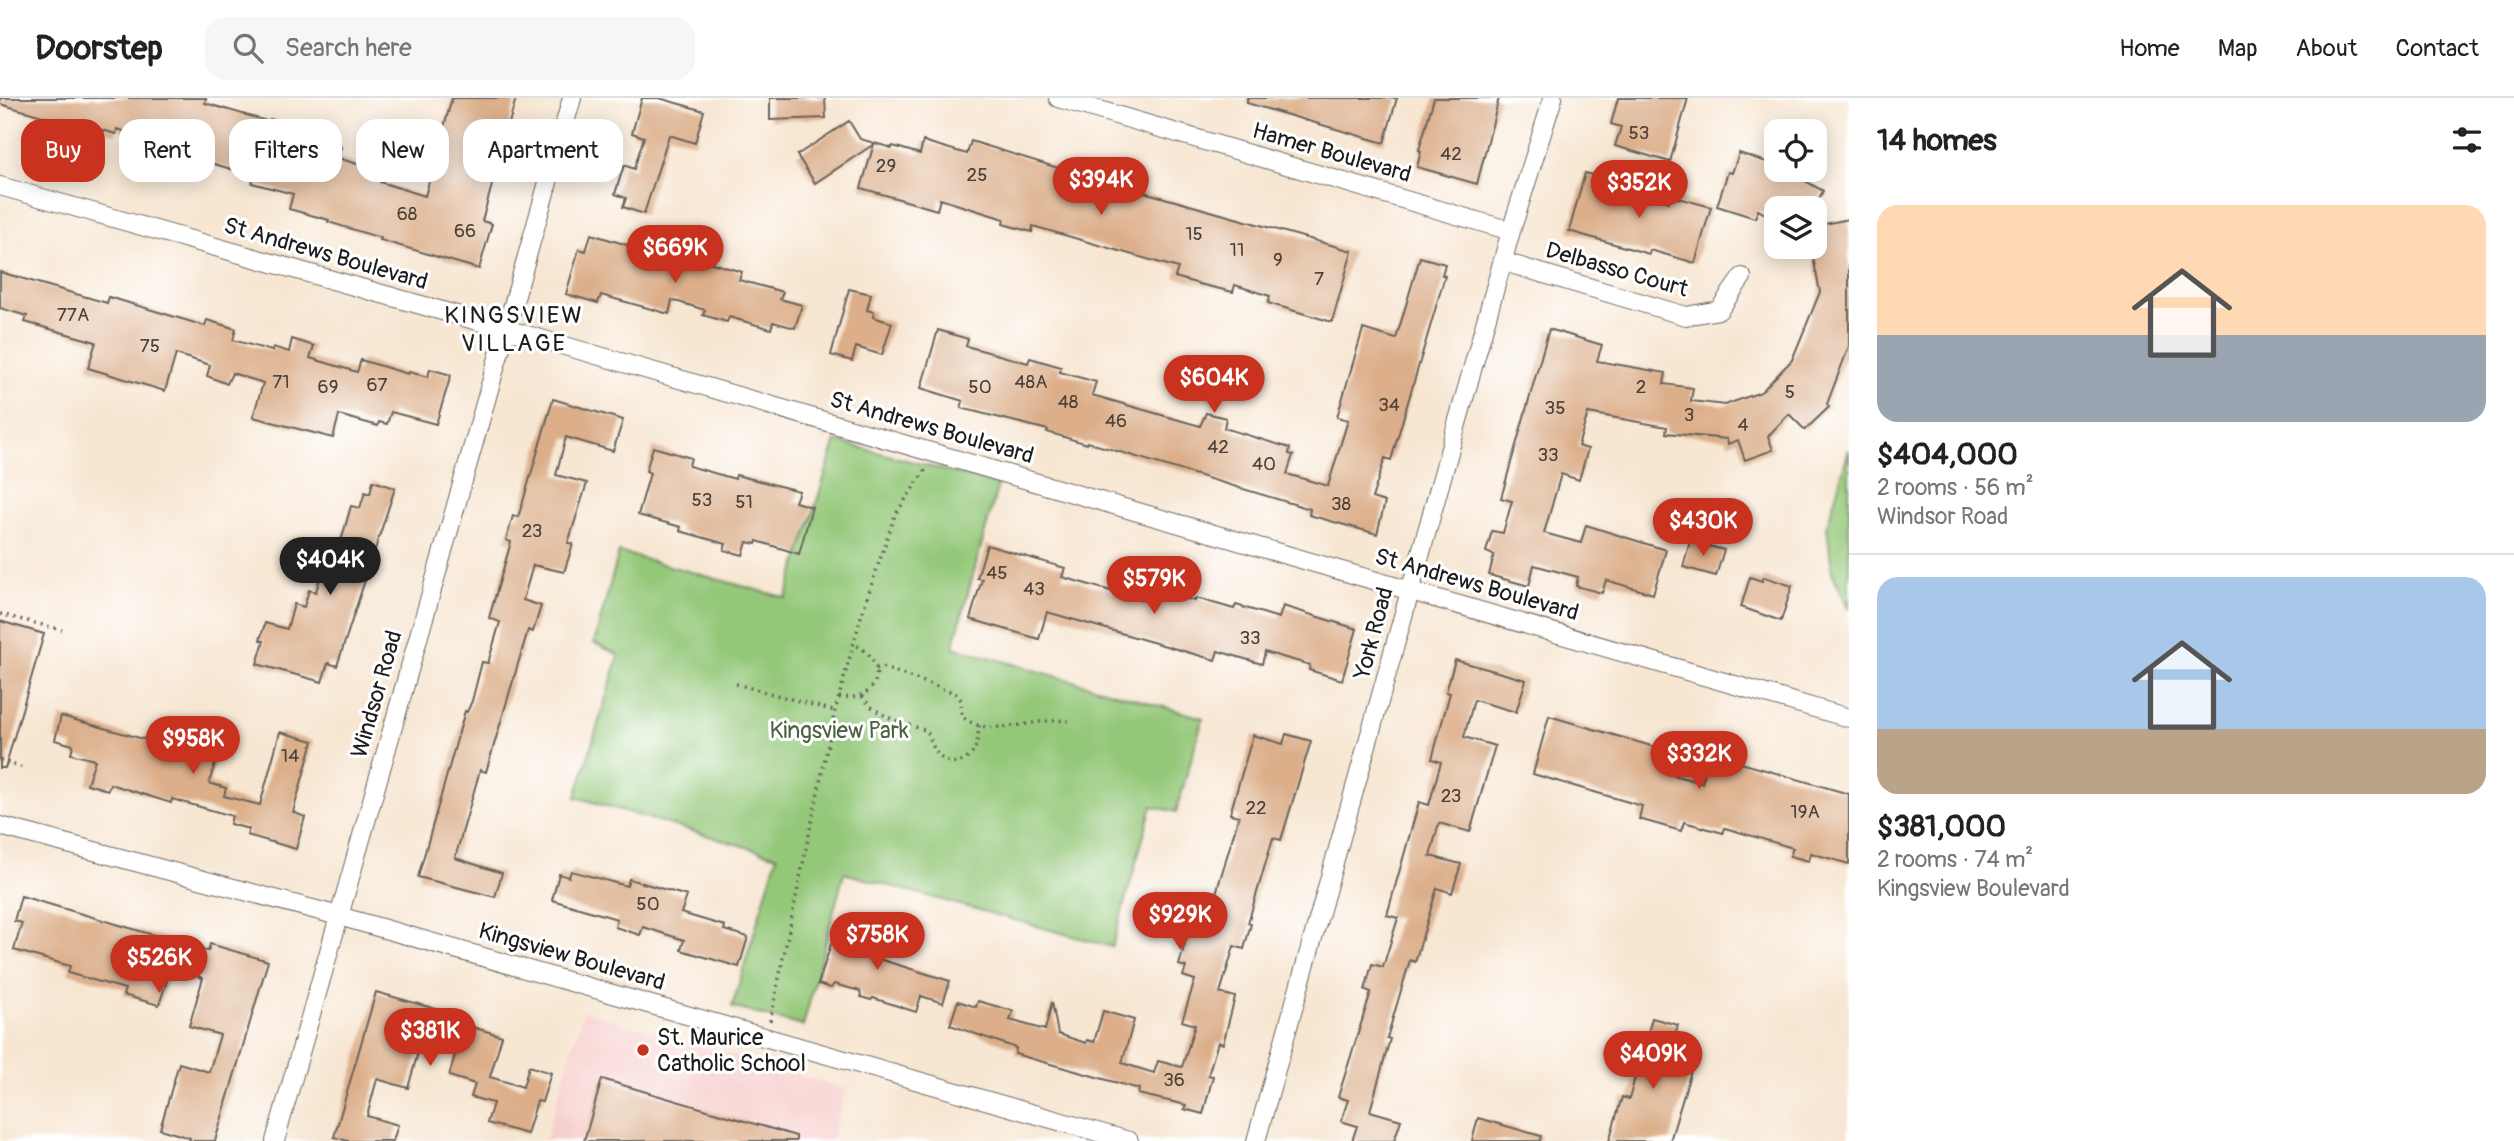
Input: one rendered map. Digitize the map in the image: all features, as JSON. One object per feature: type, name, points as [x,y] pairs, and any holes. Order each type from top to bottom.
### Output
[{"type":"street","name":"Windsor Road","points":[[275,1141],[504,329],[572,98]]},
{"type":"street","name":"Hamer Boulevard","points":[[1058,98],[1511,231]]},
{"type":"street","name":"York Road","points":[[1256,1141],[1511,231],[1553,98]]},
{"type":"street","name":"St Andrews Boulevard","points":[[0,186],[1849,718]]},
{"type":"street","name":"Delbasso Court","points":[[1504,262],[1686,316],[1719,310],[1742,277]]},
{"type":"street","name":"Kingsview Boulevard","points":[[0,826],[339,916],[1129,1141]]},
{"type":"path","points":[[766,1037],[835,711],[853,644],[895,515],[936,454]]},
{"type":"path","points":[[0,614],[62,630]]},
{"type":"path","points":[[839,697],[856,698],[872,687],[876,669],[862,647],[853,644]]},
{"type":"path","points":[[876,669],[882,667],[955,693],[961,700],[962,716],[979,725],[997,728],[1048,720],[1073,722]]},
{"type":"path","points":[[736,684],[835,711]]},
{"type":"path","points":[[862,696],[881,715],[928,731],[934,750],[949,762],[959,763],[968,759],[975,750],[979,725]]},
{"type":"path","points":[[0,760],[22,766]]},
{"type":"shaded area","name":"St. Maurice Catholic School","points":[[583,1011],[846,1089],[831,1141],[545,1141]]},
{"type":"green space","name":"Kingsview Park","points":[[836,441],[998,485],[953,647],[1203,718],[1176,812],[1152,806],[1112,947],[844,873],[803,1026],[732,1007],[777,856],[576,797],[619,655],[594,643],[619,552],[786,598]]},
{"type":"green space","points":[[1849,449],[1849,610],[1832,572],[1827,526]]},
{"type":"building","points":[[0,98],[206,98],[205,103],[260,119],[229,119],[229,168],[215,164],[215,119],[119,119],[116,134],[105,131],[105,119],[53,119],[0,104]]},
{"type":"building","points":[[452,98],[516,98],[510,119],[463,119],[463,182],[493,182],[482,221],[492,224],[479,269],[380,240],[381,238],[328,222],[329,220],[289,209],[293,194],[252,183],[342,182],[342,159],[356,164],[356,182],[380,182],[425,196],[429,182],[449,182],[449,119],[446,119]]},
{"type":"building","points":[[642,98],[659,98],[704,111],[695,143],[669,135],[644,214],[623,207],[626,198],[615,194],[619,182],[623,182],[624,165],[634,169],[644,137],[632,133]]},
{"type":"building","points":[[770,98],[825,98],[826,118],[770,120]]},
{"type":"building","points":[[1247,98],[1397,98],[1384,143],[1247,103]]},
{"type":"building","points":[[1434,98],[1499,98],[1477,184],[1417,167],[1421,151],[1419,150]]},
{"type":"building","points":[[1618,98],[1688,98],[1670,162],[1615,146],[1621,127],[1611,124]]},
{"type":"building","points":[[849,121],[860,139],[892,148],[893,146],[920,154],[923,141],[967,154],[971,141],[1352,251],[1332,322],[1268,303],[1270,296],[1235,285],[1233,292],[1199,284],[1175,277],[1178,268],[1033,226],[1032,232],[1003,224],[1004,219],[940,199],[937,210],[861,188],[874,144],[815,183],[797,155]]},
{"type":"building","points":[[1739,153],[1764,161],[1764,182],[1807,182],[1823,191],[1820,196],[1764,196],[1764,213],[1758,210],[1755,218],[1717,206],[1728,172],[1732,173]]},
{"type":"building","points":[[1585,173],[1617,181],[1616,186],[1669,202],[1671,196],[1711,207],[1695,263],[1650,250],[1649,254],[1569,231]]},
{"type":"building","points":[[1849,219],[1849,346],[1827,404],[1829,407],[1805,430],[1789,414],[1768,436],[1773,450],[1745,460],[1738,440],[1728,444],[1727,439],[1666,433],[1667,427],[1588,413],[1578,446],[1588,449],[1579,480],[1561,474],[1544,533],[1581,543],[1586,525],[1666,550],[1653,594],[1606,580],[1602,593],[1576,586],[1578,577],[1534,565],[1529,586],[1489,575],[1494,555],[1486,552],[1492,531],[1503,533],[1512,501],[1501,498],[1549,329],[1602,345],[1597,361],[1666,373],[1664,384],[1693,388],[1691,401],[1725,405],[1761,392],[1792,360],[1820,292],[1813,259],[1827,259],[1827,224]]},
{"type":"building","points":[[591,234],[696,266],[698,259],[742,272],[739,280],[783,292],[780,299],[802,305],[795,328],[773,322],[771,329],[729,317],[727,322],[703,315],[705,310],[672,300],[669,314],[601,295],[598,303],[566,294],[579,249],[586,251]]},
{"type":"building","points":[[1420,257],[1445,264],[1442,275],[1445,276],[1391,460],[1385,458],[1372,498],[1385,502],[1377,534],[1309,515],[1310,509],[1047,432],[1048,430],[961,408],[963,401],[921,388],[938,330],[968,339],[966,346],[1028,363],[1030,358],[1061,367],[1060,372],[1096,382],[1092,395],[1200,426],[1206,413],[1226,418],[1224,428],[1290,448],[1289,454],[1293,455],[1287,474],[1328,486],[1348,420],[1337,417],[1363,329],[1396,339]]},
{"type":"building","points":[[0,272],[107,303],[109,297],[205,326],[207,320],[236,329],[233,340],[272,351],[273,347],[289,352],[292,339],[314,346],[310,358],[357,372],[361,360],[408,374],[409,372],[428,377],[430,369],[451,375],[436,424],[391,412],[387,424],[379,422],[378,426],[339,415],[333,438],[253,417],[263,383],[232,373],[227,384],[207,376],[210,365],[176,354],[165,391],[88,368],[96,342],[25,322],[27,316],[0,308]]},
{"type":"building","points":[[849,289],[871,294],[867,310],[874,312],[873,317],[892,323],[882,355],[856,347],[852,361],[831,355]]},
{"type":"building","points":[[553,399],[623,420],[613,451],[566,437],[556,475],[587,483],[568,543],[573,544],[564,572],[533,565],[523,600],[541,606],[533,632],[528,630],[486,772],[480,770],[455,858],[502,873],[495,897],[418,877],[465,711],[467,712],[472,701],[482,662],[488,663],[500,622],[489,618],[511,542],[506,540],[513,516],[518,517],[522,505]]},
{"type":"building","points":[[653,447],[691,458],[689,466],[735,479],[736,475],[799,491],[795,502],[812,507],[799,554],[757,541],[756,544],[747,542],[743,555],[724,550],[726,544],[638,515],[650,473],[646,471]]},
{"type":"building","points":[[373,481],[395,488],[337,666],[328,663],[322,682],[257,664],[264,641],[260,640],[265,623],[287,629],[294,604],[304,607],[309,590],[316,592],[330,542],[340,545],[351,506],[360,508],[365,492],[370,494]]},
{"type":"building","points":[[1690,541],[1724,550],[1716,576],[1683,567]]},
{"type":"building","points":[[987,545],[1065,568],[1062,577],[1149,602],[1153,588],[1195,601],[1196,598],[1234,609],[1236,605],[1279,618],[1283,606],[1357,629],[1342,680],[1309,670],[1310,665],[1265,652],[1262,664],[1218,651],[1215,660],[1047,612],[1039,639],[970,619],[982,579],[977,578]]},
{"type":"building","points":[[1750,577],[1762,581],[1764,577],[1792,586],[1781,621],[1741,607]]},
{"type":"building","points":[[0,621],[44,634],[5,768],[0,768]]},
{"type":"building","points":[[1455,660],[1526,680],[1516,712],[1474,700],[1464,737],[1495,746],[1470,832],[1439,823],[1430,856],[1461,864],[1452,893],[1437,888],[1415,962],[1410,960],[1387,1038],[1390,1039],[1370,1111],[1401,1120],[1394,1141],[1352,1141],[1357,1126],[1341,1121],[1348,1100],[1338,1097],[1371,992],[1365,990],[1372,964],[1383,967],[1398,918],[1387,915],[1419,802],[1429,805],[1441,762],[1432,759],[1450,693],[1446,692]]},
{"type":"building","points":[[61,716],[147,740],[151,727],[189,738],[186,748],[217,757],[209,783],[226,788],[224,796],[260,805],[280,732],[313,741],[293,812],[305,817],[296,849],[247,835],[249,829],[230,824],[232,816],[172,799],[171,803],[110,784],[108,790],[87,784],[95,760],[71,754],[73,745],[55,740]]},
{"type":"building","points":[[1549,716],[1675,753],[1669,774],[1702,783],[1710,754],[1849,794],[1849,864],[1811,853],[1809,861],[1790,856],[1793,848],[1725,828],[1723,833],[1684,822],[1681,831],[1639,819],[1642,806],[1533,774]]},
{"type":"building","points":[[1286,734],[1311,741],[1281,840],[1273,838],[1248,923],[1251,924],[1244,949],[1234,946],[1220,993],[1235,997],[1223,1044],[1218,1042],[1208,1075],[1213,1076],[1203,1114],[1184,1109],[1186,1105],[1138,1094],[1139,1089],[1015,1054],[1016,1048],[950,1025],[958,1001],[976,1007],[978,1001],[1013,1011],[1010,1020],[1045,1030],[1052,1002],[1058,1034],[1086,1043],[1087,1040],[1094,1042],[1103,1011],[1134,1020],[1122,1063],[1154,1073],[1158,1061],[1182,1067],[1195,1025],[1182,1021],[1195,980],[1183,976],[1186,967],[1179,965],[1190,925],[1205,930],[1239,816],[1230,814],[1253,735],[1283,744]]},
{"type":"building","points":[[571,871],[627,886],[629,879],[687,896],[681,913],[725,926],[724,930],[748,937],[739,967],[681,950],[684,940],[643,927],[640,935],[615,927],[617,919],[552,900],[559,874],[569,877]]},
{"type":"building","points":[[21,896],[208,951],[210,944],[268,961],[215,1141],[189,1141],[190,1138],[160,1129],[179,1063],[209,1072],[220,1035],[189,1026],[203,978],[171,968],[159,1005],[123,995],[125,989],[68,973],[70,966],[14,950],[22,923],[14,921]]},
{"type":"building","points":[[863,923],[873,929],[875,941],[884,943],[879,959],[950,981],[943,1003],[921,996],[916,1012],[873,998],[871,1000],[861,997],[860,991],[834,984],[831,988],[818,984],[836,929],[848,933]]},
{"type":"building","points":[[376,992],[436,1009],[435,1013],[450,1017],[449,1020],[502,1036],[490,1077],[523,1087],[529,1066],[551,1073],[542,1102],[537,1101],[527,1134],[487,1123],[493,1103],[471,1097],[475,1084],[449,1076],[457,1048],[422,1038],[408,1088],[377,1079],[367,1116],[398,1125],[393,1141],[348,1141],[334,1137]]},
{"type":"building","points":[[1652,1018],[1678,1025],[1667,1064],[1691,1071],[1670,1141],[1609,1141],[1622,1097],[1629,1099]]},
{"type":"building","points":[[602,1079],[796,1136],[796,1141],[584,1141]]},
{"type":"building","points":[[1478,1118],[1541,1136],[1540,1141],[1472,1141]]},
{"type":"place","name":"St. Maurice Catholic School","points":[[643,1050]]},
{"type":"district","name":"KINGSVIEW VILLAGE","points":[[514,329]]}]
